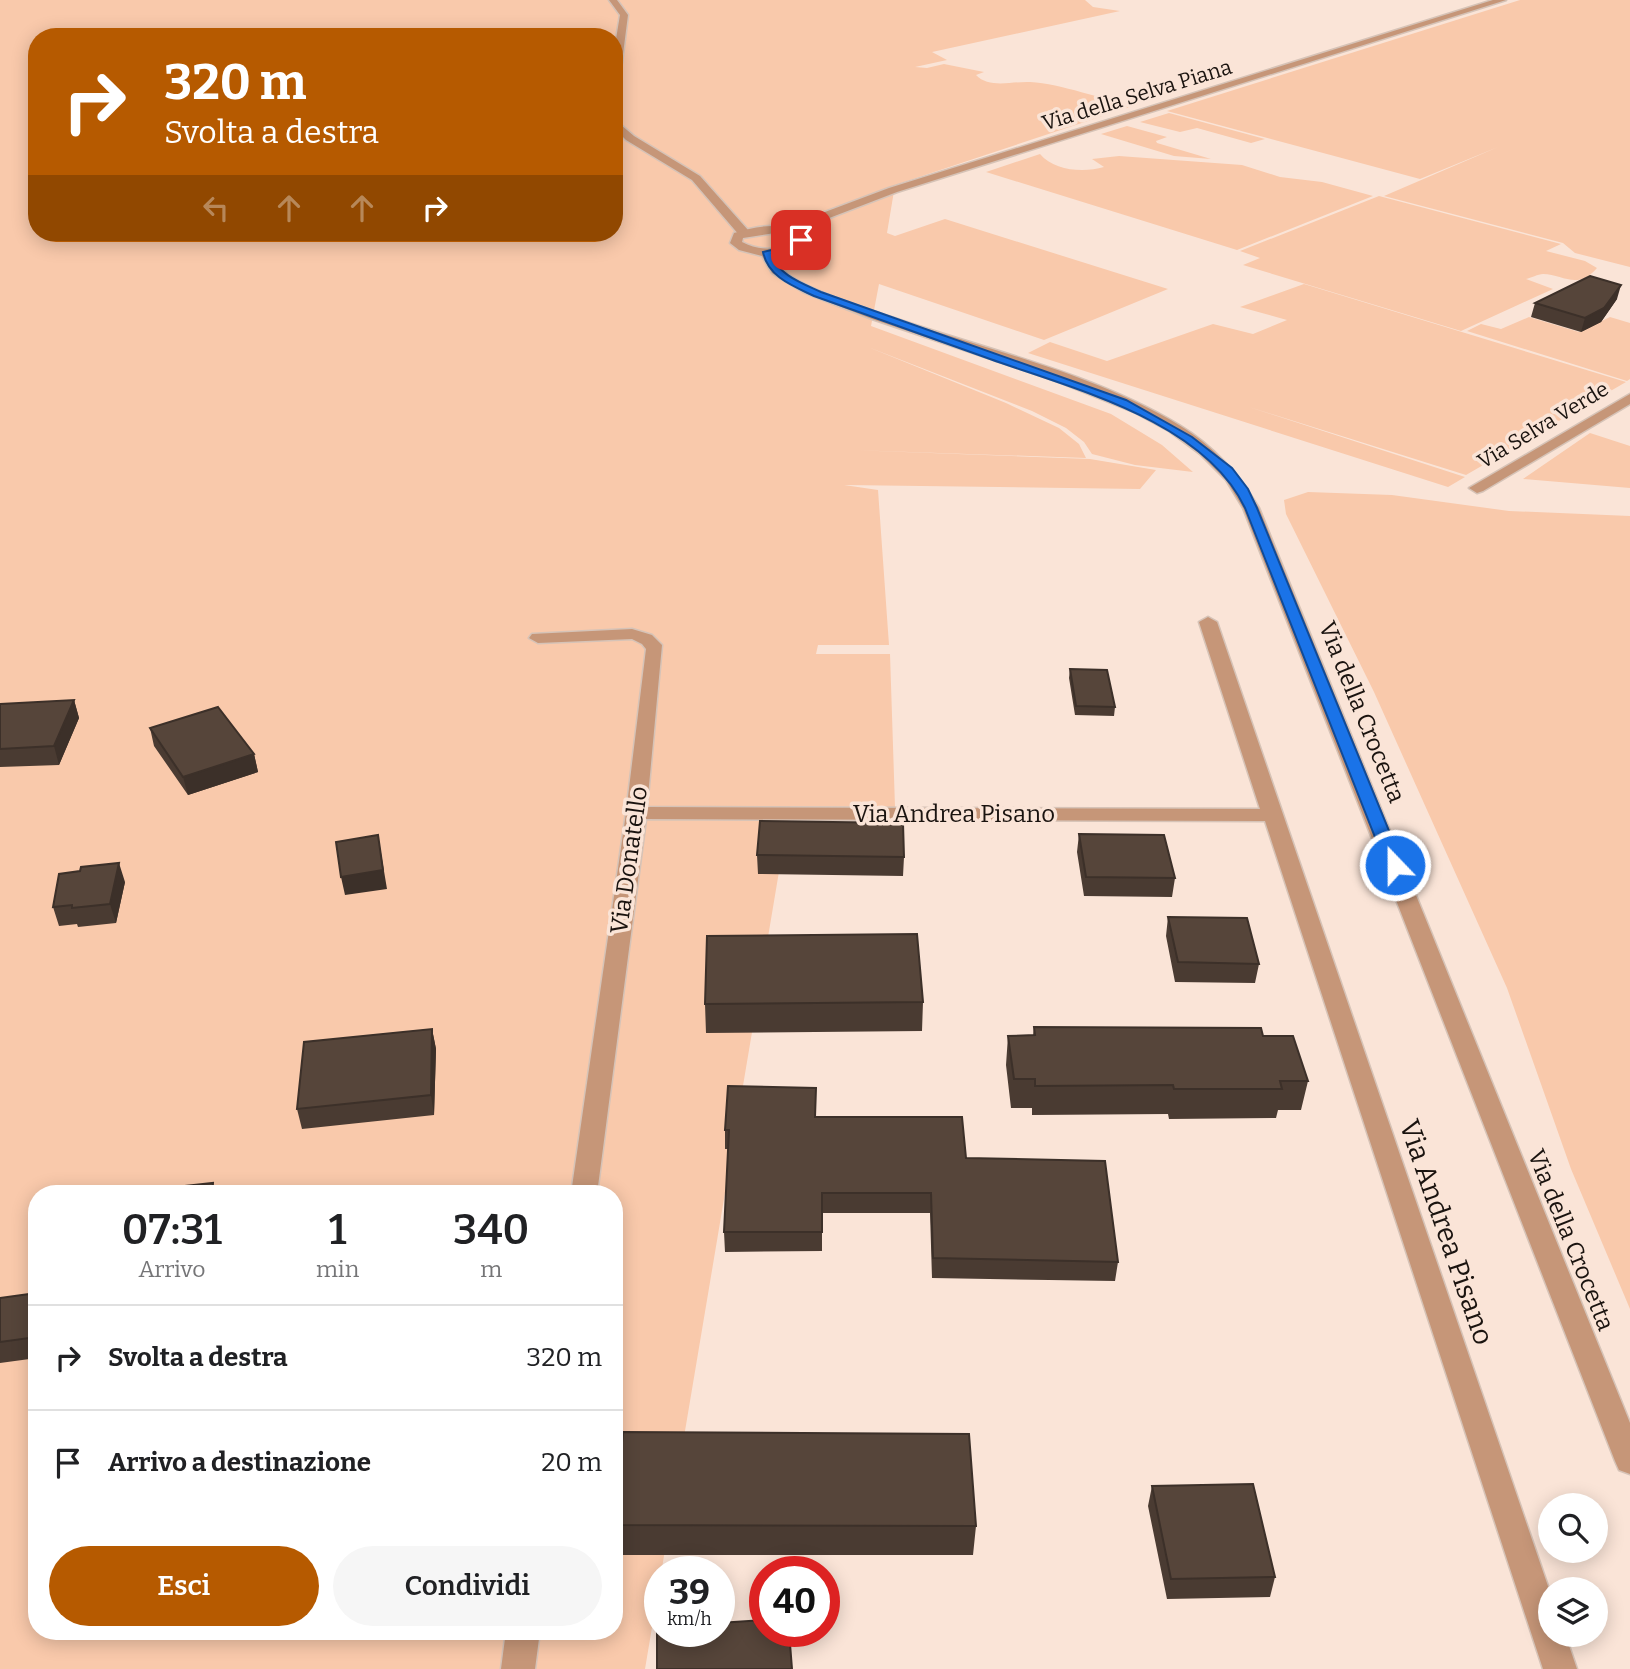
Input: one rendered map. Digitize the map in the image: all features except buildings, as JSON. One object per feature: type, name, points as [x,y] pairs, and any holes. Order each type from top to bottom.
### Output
[{"type":"street","points":[[613,0],[624,15],[622,28]]},
{"type":"street","name":"Via della Selva Piana","points":[[744,233],[764,229],[786,231],[894,190],[1502,0]]},
{"type":"street","points":[[623,131],[696,178],[744,233],[735,240],[740,247],[767,252],[788,250],[800,243],[799,236],[786,231]]},
{"type":"street","name":"Via della Crocetta","points":[[767,252],[770,263],[779,274],[807,289],[1074,383],[1130,406],[1206,452],[1239,484],[1256,520],[1429,951],[1630,1461]]},
{"type":"street","name":"Via Selva Verde","points":[[1477,488],[1630,398]]},
{"type":"street","name":"Via Andrea Pisano","points":[[1208,622],[1560,1669]]},
{"type":"street","name":"Via Donatello","points":[[538,638],[616,633],[646,638],[653,643],[655,649],[636,814],[585,1185]]},
{"type":"street","name":"Via Andrea Pisano","points":[[636,814],[1273,815]]},
{"type":"street","points":[[518,1669],[522,1640]]},
{"type":"shaded area","points":[[0,0],[1085,0],[1093,7],[1120,11],[932,52],[947,60],[915,67],[927,68],[944,64],[984,72],[976,75],[988,82],[1042,83],[1133,106],[895,185],[887,233],[895,236],[945,219],[1168,289],[1044,340],[879,284],[871,326],[1111,414],[1162,445],[1193,472],[1135,465],[1092,454],[1084,442],[1066,428],[1032,411],[868,347],[1006,403],[1059,428],[1079,444],[1086,458],[851,450],[1090,459],[1156,470],[1140,489],[844,485],[878,490],[889,645],[818,645],[816,654],[890,654],[895,807],[790,806],[664,1556],[644,1556],[644,1647],[649,1647],[645,1669],[0,1669]]},
{"type":"shaded area","points":[[1520,0],[1630,0],[1630,267],[1575,253],[1563,243],[1384,196],[1498,147],[1420,179],[1167,111]]},
{"type":"shaded area","points":[[1169,113],[1265,139],[1251,143],[1197,128],[1180,132],[1140,122]]},
{"type":"shaded area","points":[[1127,126],[1167,137],[1156,141],[1157,143],[1211,159],[1174,156],[1101,134]]},
{"type":"shaded area","points":[[1040,154],[1053,164],[1079,170],[1104,167],[1092,159],[1119,156],[1242,165],[1280,177],[1322,182],[1373,196],[1237,250],[986,172]]},
{"type":"shaded area","points":[[1379,196],[1561,244],[1546,251],[1585,261],[1597,268],[1583,279],[1570,280],[1543,274],[1526,279],[1553,289],[1461,331],[1243,265],[1260,258],[1240,251]]},
{"type":"shaded area","points":[[1304,284],[1626,382],[1466,475],[1246,406],[1465,477],[1448,487],[1028,353],[1050,342],[1107,361],[1213,324],[1253,334],[1287,320],[1240,307]]},
{"type":"shaded area","points":[[1529,317],[1579,332],[1610,317],[1630,323],[1630,379],[1627,381],[1467,331],[1481,324],[1501,329]]},
{"type":"shaded area","points":[[1590,433],[1630,446],[1630,488],[1523,479]]},
{"type":"shaded area","points":[[1308,492],[1392,495],[1509,511],[1630,516],[1630,1309],[1571,1169],[1507,988],[1374,692],[1286,514],[1284,500]]},
{"type":"route","points":[[801,240],[796,247],[788,250],[767,252],[770,263],[788,280],[818,294],[1122,402],[1188,439],[1228,470],[1242,489],[1251,508],[1395,865]]}]
